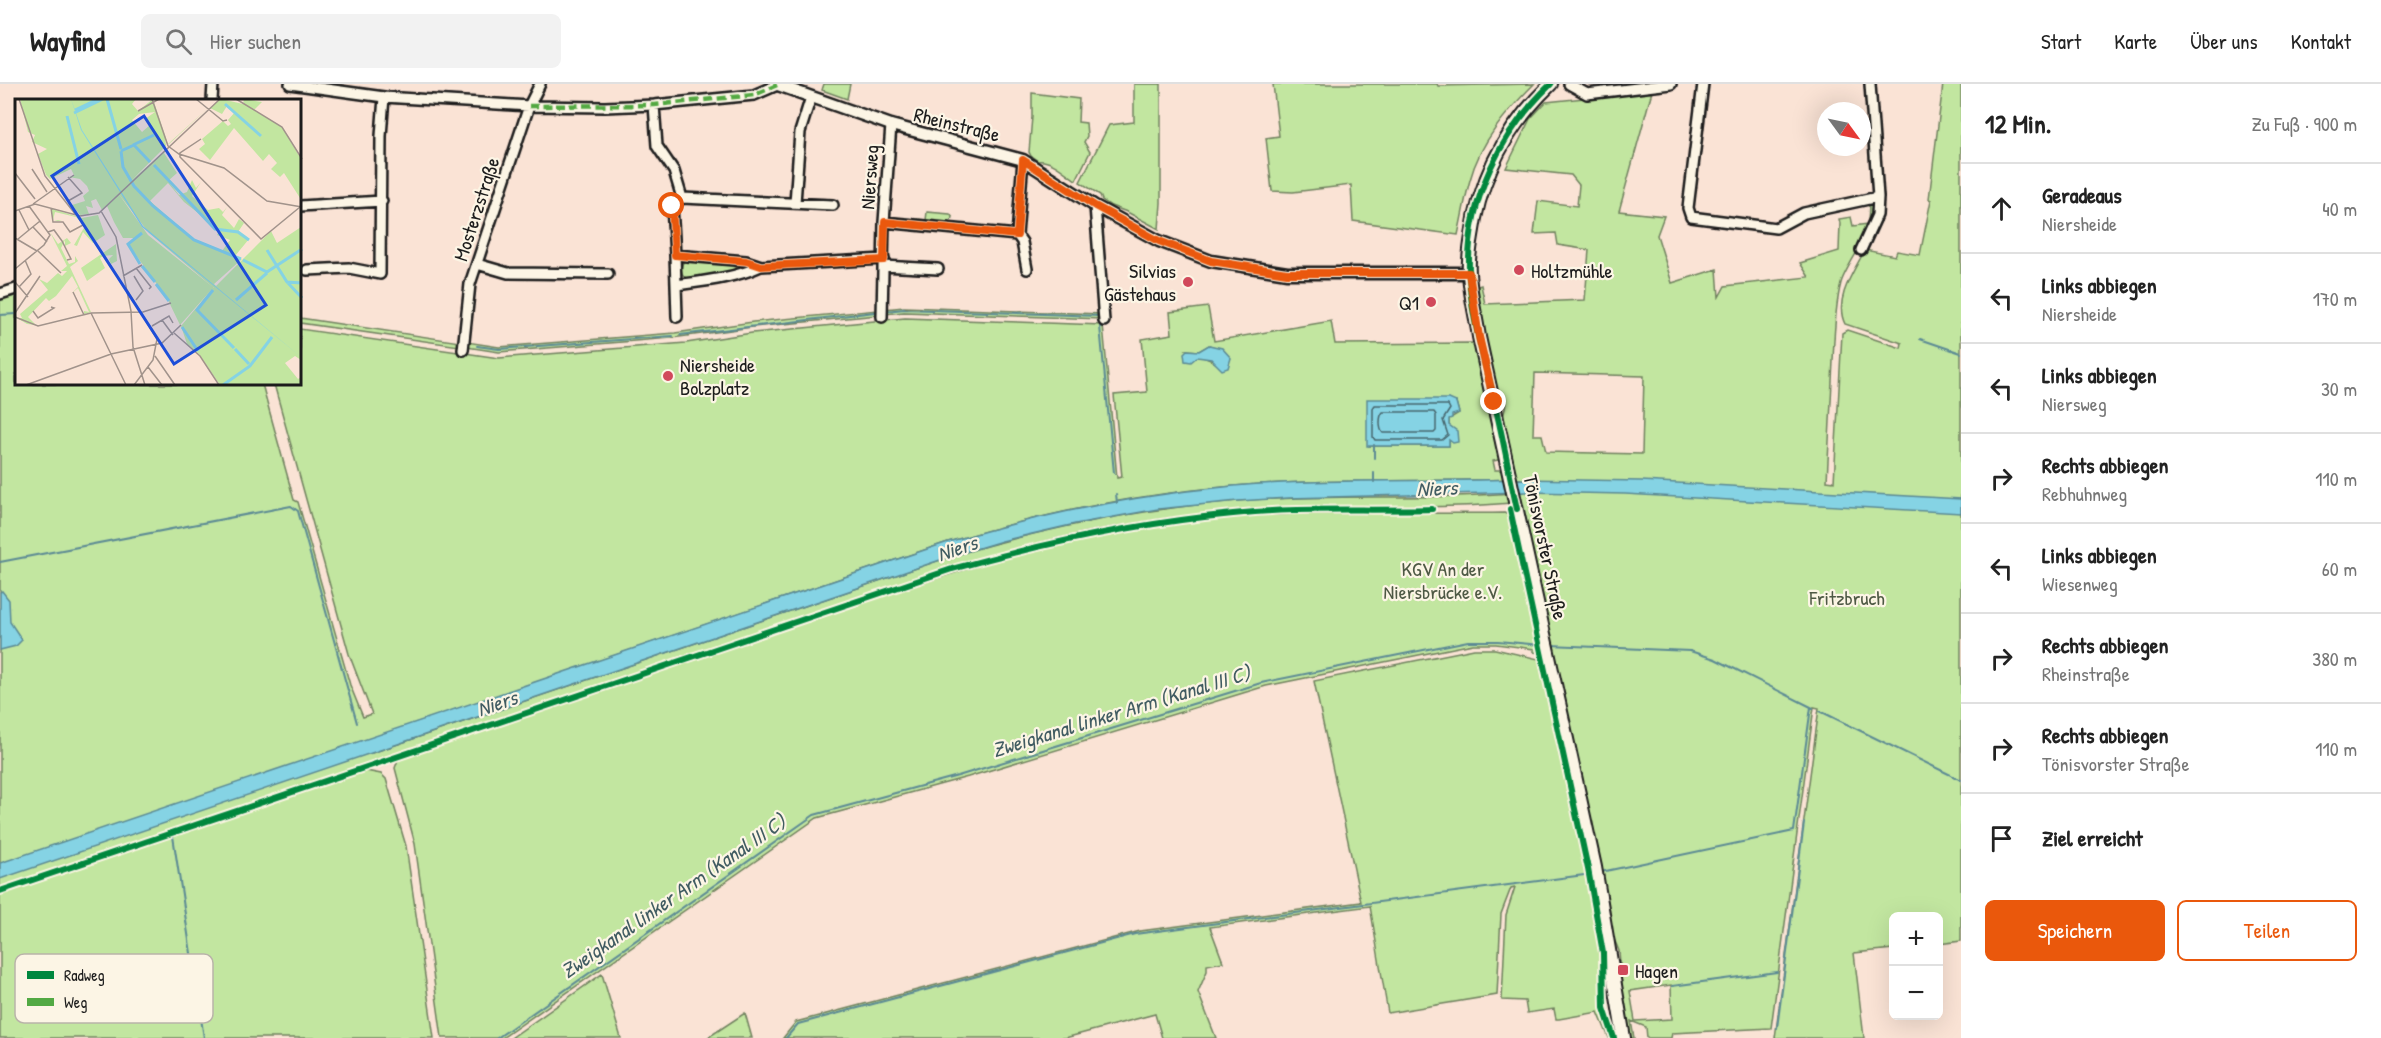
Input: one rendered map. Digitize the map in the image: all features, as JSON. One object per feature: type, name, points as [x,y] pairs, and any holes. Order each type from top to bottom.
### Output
[{"type":"main road","name":"Tönisvorster Straße","points":[[1551,84],[1533,101],[1504,140],[1482,184],[1473,228],[1469,273],[1479,337],[1597,873],[1624,1038]]},
{"type":"street","points":[[212,99],[213,84]]},
{"type":"street","points":[[290,84],[384,98],[529,106],[654,105],[754,95],[776,84]]},
{"type":"street","name":"Mosterzstraße","points":[[463,350],[470,284],[529,106],[540,84]]},
{"type":"street","name":"Rheinstraße","points":[[776,84],[891,125],[1023,160],[1095,206],[1159,241],[1211,261],[1287,273],[1469,273]]},
{"type":"street","points":[[1569,84],[1587,94],[1671,84]]},
{"type":"street","points":[[1703,84],[1688,208],[1691,217],[1776,228],[1804,213],[1878,197]]},
{"type":"street","points":[[1861,250],[1877,215],[1878,197],[1870,84]]},
{"type":"street","points":[[795,204],[800,132],[811,97]]},
{"type":"street","points":[[308,270],[349,268],[380,274],[381,136],[384,98]]},
{"type":"street","points":[[654,105],[657,146],[674,171],[681,198]]},
{"type":"street","name":"Niersweg","points":[[882,317],[891,125]]},
{"type":"street","points":[[1023,160],[1017,235],[1022,242],[1027,269]]},
{"type":"street","points":[[677,317],[672,206],[681,198],[833,205]]},
{"type":"street","points":[[302,206],[382,201]]},
{"type":"street","points":[[1095,206],[1104,321]]},
{"type":"street","points":[[885,222],[1017,235]]},
{"type":"street","points":[[675,255],[746,261],[761,266]]},
{"type":"street","points":[[676,285],[738,274],[761,266],[884,263],[938,269]]},
{"type":"street","points":[[477,264],[508,273],[608,274]]},
{"type":"street","points":[[0,294],[15,290]]},
{"type":"green space","points":[[824,84],[850,84],[847,99],[822,90]]},
{"type":"green space","points":[[1134,84],[1161,84],[1159,229],[1111,206],[1102,200],[1100,195],[1080,182],[1109,125],[1134,122]]},
{"type":"green space","points":[[1273,84],[1437,84],[1438,86],[1534,84],[1505,116],[1480,153],[1470,180],[1458,235],[1353,221],[1351,185],[1293,192],[1272,191],[1266,138],[1279,136]]},
{"type":"green space","points":[[1943,84],[1961,84],[1961,941],[1943,943],[1943,912],[1889,912],[1889,949],[1854,953],[1864,1038],[1775,1038],[1819,708],[1814,707],[1771,1028],[1672,1033],[1671,1038],[1647,1038],[1646,1027],[1631,1021],[1634,1038],[1630,1038],[1623,1000],[1619,951],[1612,934],[1545,654],[1534,652],[1534,649],[1496,644],[1473,644],[1266,686],[968,777],[817,818],[502,1038],[442,1038],[415,844],[395,768],[398,760],[973,567],[1112,533],[1203,520],[1332,513],[1504,513],[1515,515],[1551,640],[1521,502],[1433,507],[1314,507],[1239,510],[1150,521],[1062,537],[931,573],[364,767],[366,771],[381,774],[386,779],[406,846],[434,1038],[0,1038],[0,299],[15,294],[15,386],[263,386],[294,500],[298,502],[350,685],[363,717],[372,714],[349,654],[275,386],[302,386],[302,329],[499,358],[686,343],[752,333],[905,318],[1103,325],[1117,478],[1122,477],[1114,395],[1147,392],[1142,339],[1172,334],[1170,312],[1208,307],[1214,341],[1331,321],[1335,344],[1474,343],[1501,456],[1498,460],[1493,461],[1495,470],[1514,470],[1503,423],[1505,396],[1497,390],[1480,311],[1478,286],[1481,285],[1485,304],[1585,300],[1589,250],[1558,245],[1556,233],[1534,234],[1538,201],[1577,206],[1579,185],[1571,175],[1506,168],[1530,119],[1546,102],[1652,91],[1619,211],[1664,216],[1657,235],[1672,283],[1717,269],[1719,297],[1725,286],[1809,277],[1800,263],[1839,251],[1839,219],[1851,217],[1853,226],[1868,224],[1869,203],[1873,204],[1874,212],[1868,232],[1844,275],[1837,301],[1827,481],[1834,482],[1842,333],[1847,330],[1901,348],[1902,343],[1845,324],[1842,305],[1846,286],[1865,250],[1895,256],[1897,251],[1920,255],[1931,200],[1929,199]],"holes":[[[1209,345],[1217,348],[1217,364],[1187,350],[1199,351]],[[1535,373],[1644,376],[1642,454],[1546,452],[1542,435],[1533,435]],[[1456,402],[1459,413],[1449,419],[1449,446],[1368,446]],[[1521,479],[1523,492],[1487,495],[1308,497],[1237,501],[1165,509],[1057,528],[952,556],[372,753],[369,739],[948,542],[1089,506],[1161,494],[1234,486],[1305,482]],[[1671,985],[1672,1019],[1635,1021],[1630,991]]]},
{"type":"green space","points":[[1032,93],[1079,99],[1078,122],[1086,123],[1087,136],[1084,142],[1090,152],[1076,180],[1053,164],[1038,161],[1031,156],[1029,152]]},
{"type":"green space","points":[[927,212],[950,214],[953,218],[946,225],[893,220],[890,217],[926,220]]},
{"type":"green space","points":[[685,260],[748,264],[750,267],[688,280],[681,270]]},
{"type":"green space","points":[[904,307],[1102,314],[1102,319],[904,312],[885,314],[885,309]]},
{"type":"green space","points":[[878,310],[878,315],[753,327],[672,338],[499,352],[466,347],[467,342],[499,347],[675,333],[753,322]]},
{"type":"green space","points":[[302,318],[460,342],[459,346],[302,323]]},
{"type":"green space","points":[[1474,649],[1495,649],[1547,661],[1591,877],[1605,956],[1609,1013],[1617,1038],[1609,1038],[1598,1012],[1556,1019],[1554,1009],[1527,1013],[1525,1001],[1502,1000],[1506,915],[1515,887],[1511,888],[1501,914],[1497,995],[1388,1013],[1370,906],[1210,927],[1223,962],[1207,965],[1207,971],[1198,992],[1216,1038],[1162,1038],[1155,1014],[1065,1038],[783,1038],[796,1022],[1140,931],[1361,902],[1314,681]]},
{"type":"green space","points":[[602,974],[621,1038],[511,1038]]},
{"type":"green space","points":[[745,1013],[752,1038],[707,1038]]},
{"type":"water","points":[[1209,345],[1222,348],[1231,358],[1228,368],[1222,370],[1211,359],[1197,357],[1191,362],[1185,361],[1184,353],[1187,350],[1199,351]]},
{"type":"water","points":[[1367,399],[1449,399],[1456,402],[1459,413],[1452,415],[1449,425],[1457,431],[1458,442],[1453,443],[1449,440],[1449,446],[1367,446]]},
{"type":"water","name":"Niers","points":[[1523,479],[1642,481],[1961,499],[1961,513],[1625,494],[1527,492],[1238,501],[1158,509],[1075,524],[1002,541],[952,556],[0,879],[0,863],[983,532],[1053,514],[1125,500],[1233,486],[1342,481]]},
{"type":"water","points":[[2,591],[9,600],[10,622],[22,640],[16,646],[0,650],[0,592]]},
{"type":"waterway","points":[[886,311],[904,309],[1099,316],[1114,473]]},
{"type":"waterway","points":[[680,335],[875,312]]},
{"type":"waterway","points":[[0,315],[15,314]]},
{"type":"waterway","points":[[477,346],[499,349],[673,336]]},
{"type":"waterway","points":[[1920,339],[1961,353]]},
{"type":"waterway","points":[[1374,445],[1374,458]]},
{"type":"waterway","points":[[1374,473],[1374,482]]},
{"type":"waterway","points":[[1116,494],[1117,503]]},
{"type":"waterway","points":[[0,562],[291,506],[298,511],[357,723]]},
{"type":"waterway","name":"Zweigkanal linker Arm (Kanal III C)","points":[[497,1038],[814,815],[958,776],[1261,683],[1468,641],[1541,645]]},
{"type":"waterway","name":"Zweigkanal linker Arm (Kanal III C)","points":[[1550,645],[1690,651],[1715,659],[1813,708]]},
{"type":"waterway","points":[[1601,872],[1794,831],[1811,707]]},
{"type":"waterway","name":"Zweigkanal linker Arm (Kanal III C)","points":[[1820,711],[1961,780]]},
{"type":"waterway","points":[[1777,1028],[1804,823]]},
{"type":"waterway","points":[[173,836],[191,954]]},
{"type":"waterway","points":[[786,1038],[798,1024],[1135,934],[1592,874]]},
{"type":"waterway","points":[[1672,986],[1777,972]]},
{"type":"waterway","points":[[202,1023],[204,1038]]},
{"type":"marked path","points":[[529,106],[654,105],[754,95],[777,85]]},
{"type":"cycle path","points":[[1517,509],[1475,320],[1470,287],[1470,244],[1474,218],[1490,169],[1516,124],[1551,84]]},
{"type":"cycle path","points":[[0,891],[952,569],[1091,535],[1197,518],[1283,511],[1432,509]]},
{"type":"cycle path","points":[[1510,509],[1588,869],[1603,953],[1604,1008],[1614,1038]]},
{"type":"place","name":"Holtzmühle","points":[[1519,270]]},
{"type":"place","name":"Silvias Gästehaus","points":[[1188,282]]},
{"type":"place","name":"Q1","points":[[1431,302]]},
{"type":"place","name":"Niersheide Bolzplatz","points":[[668,376]]},
{"type":"place","name":"Hagen","points":[[1623,970]]},
{"type":"route","points":[[672,206],[675,255],[746,261],[761,266],[884,260],[885,222],[1017,235],[1023,160],[1095,206],[1159,241],[1211,261],[1287,273],[1469,273],[1479,337],[1494,402]]},
{"type":"park label","name":"KGV An der Niersbrücke e.V.","points":[[1443,580]]},
{"type":"park label","name":"Fritzbruch","points":[[1847,597]]}]
